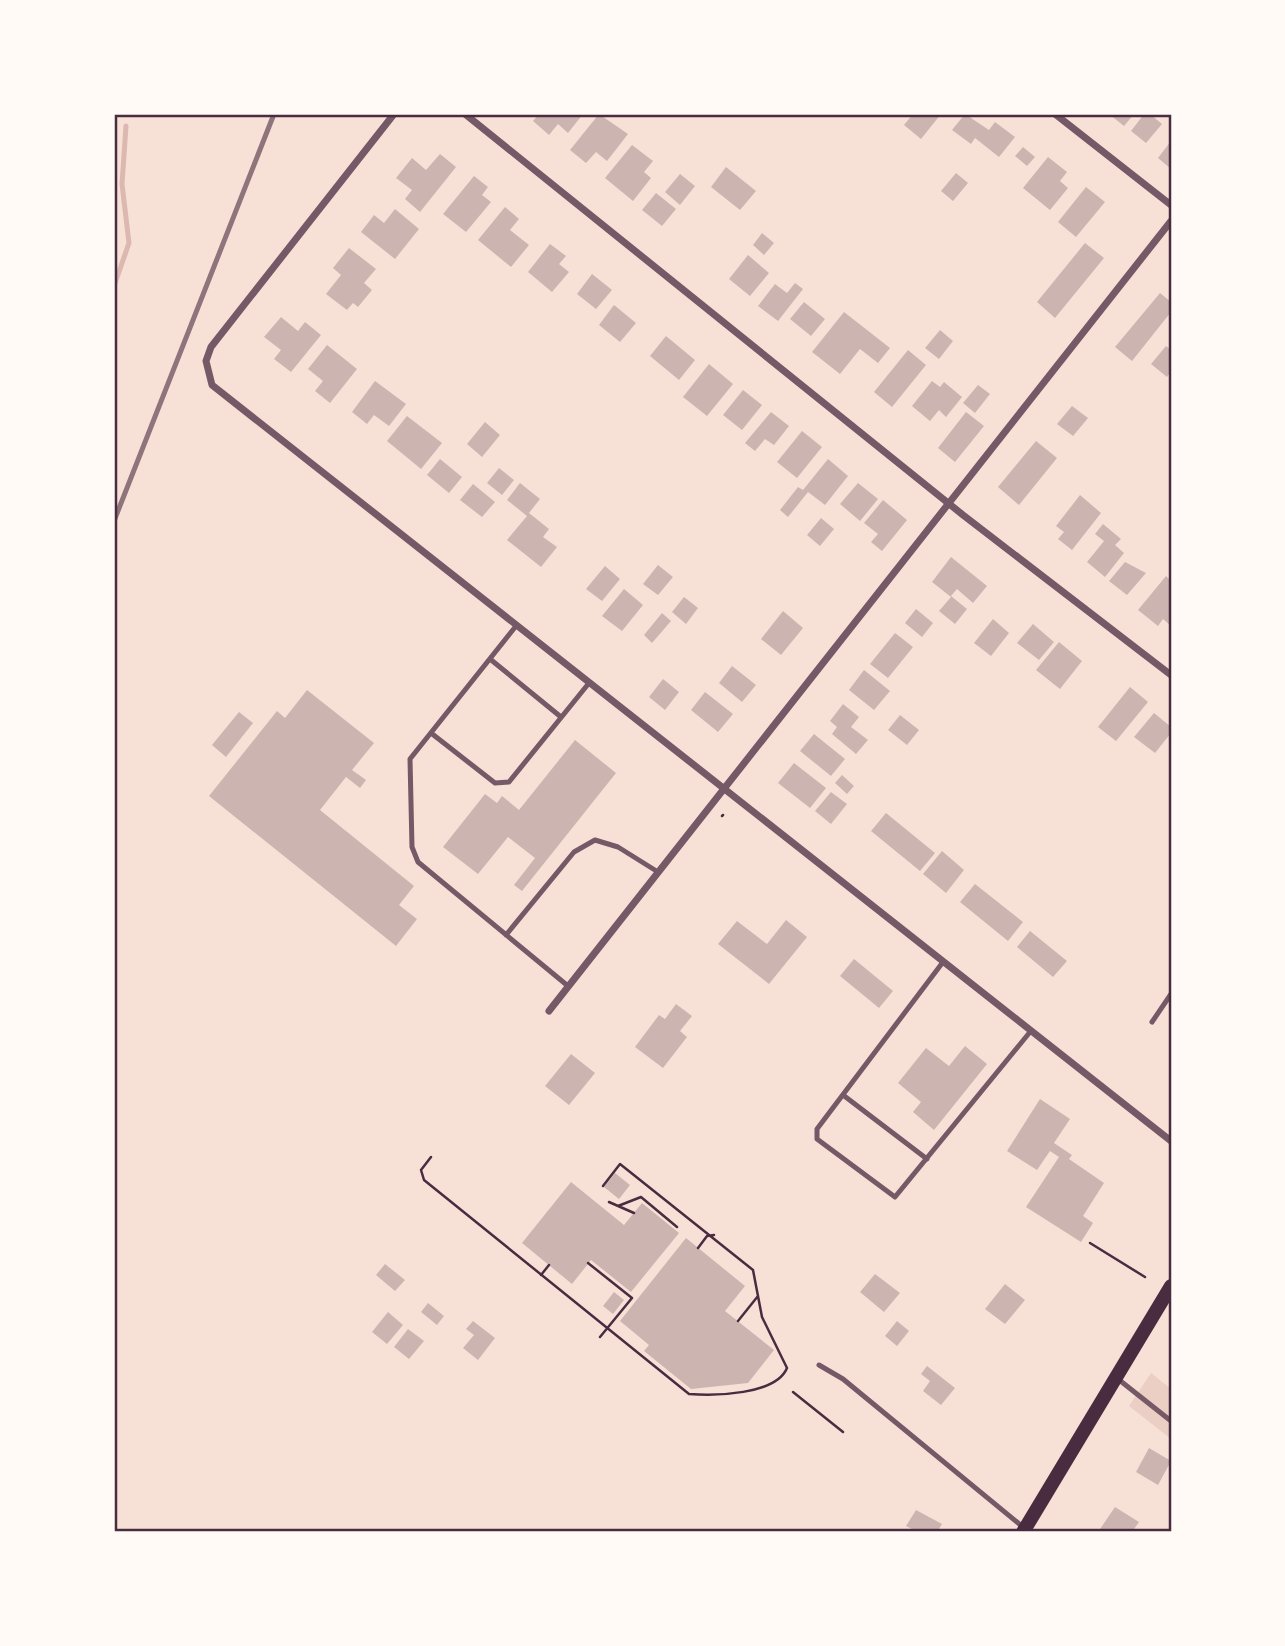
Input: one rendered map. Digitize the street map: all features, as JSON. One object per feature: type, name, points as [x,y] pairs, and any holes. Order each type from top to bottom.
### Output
[{"type":"main road","points":[[1024,1531],[1171,1286]]},
{"type":"street","points":[[394,114],[211,347],[205,361],[206,373],[218,390],[1171,1141]]},
{"type":"street","points":[[465,114],[948,501],[1171,675]]},
{"type":"street","points":[[1055,114],[1171,205]]},
{"type":"street","points":[[549,1011],[1171,220]]},
{"type":"lane","points":[[516,626],[410,759],[412,847],[418,862],[568,986]]},
{"type":"lane","points":[[490,659],[561,717]]},
{"type":"lane","points":[[431,733],[495,783],[509,782],[589,683]]},
{"type":"lane","points":[[506,935],[574,852],[595,840],[618,847],[658,872]]},
{"type":"lane","points":[[943,962],[817,1129],[817,1139],[890,1196],[898,1195],[1030,1031]]},
{"type":"lane","points":[[1152,1022],[1171,994]]},
{"type":"lane","points":[[844,1095],[927,1159]]},
{"type":"lane","points":[[819,1365],[843,1379],[1024,1531]]},
{"type":"lane","points":[[1115,1377],[1171,1421]]},
{"type":"path","points":[[431,1157],[421,1170],[424,1180],[689,1394],[744,1391],[768,1385],[781,1377],[787,1368],[770,1338],[753,1270],[620,1164],[603,1186]]},
{"type":"path","points":[[618,1206],[641,1198],[677,1227]]},
{"type":"path","points":[[609,1202],[634,1213]]},
{"type":"path","points":[[698,1248],[712,1235]]},
{"type":"path","points":[[1090,1242],[1145,1277]]},
{"type":"path","points":[[589,1263],[632,1298],[600,1337]]},
{"type":"path","points":[[541,1275],[549,1265]]},
{"type":"path","points":[[738,1321],[758,1296]]},
{"type":"path","points":[[793,1392],[843,1433]]},
{"type":"shaded area","points":[[1151,1373],[1171,1389],[1171,1439],[1129,1406]]},
{"type":"building","points":[[539,114],[583,114],[568,133],[558,124],[549,135],[533,121]]},
{"type":"building","points":[[599,114],[628,134],[607,161],[596,152],[586,163],[570,150]]},
{"type":"building","points":[[913,114],[941,114],[921,139],[904,125]]},
{"type":"building","points":[[965,114],[989,130],[995,122],[1015,137],[999,157],[975,138],[971,144],[952,130]]},
{"type":"building","points":[[1109,114],[1134,114],[1124,126]]},
{"type":"building","points":[[1144,114],[1150,114],[1162,124],[1146,143],[1131,131]]},
{"type":"building","points":[[1171,141],[1171,169],[1158,158]]},
{"type":"building","points":[[632,145],[653,161],[644,172],[651,178],[633,201],[605,178]]},
{"type":"building","points":[[1023,147],[1035,157],[1027,166],[1015,156]]},
{"type":"building","points":[[440,154],[456,167],[420,212],[405,199],[412,190],[396,178],[412,158],[426,170]]},
{"type":"building","points":[[1048,157],[1067,172],[1060,181],[1068,188],[1050,210],[1023,188]]},
{"type":"building","points":[[726,167],[756,191],[740,210],[711,187]]},
{"type":"building","points":[[956,173],[968,183],[953,201],[941,191]]},
{"type":"building","points":[[680,174],[695,186],[680,205],[665,192]]},
{"type":"building","points":[[474,176],[488,187],[482,195],[491,202],[466,232],[443,214]]},
{"type":"building","points":[[1086,187],[1105,202],[1076,237],[1058,222]]},
{"type":"building","points":[[656,193],[676,209],[662,226],[642,210]]},
{"type":"building","points":[[505,207],[519,219],[510,230],[529,245],[511,267],[478,240]]},
{"type":"building","points":[[395,209],[419,229],[395,259],[361,232],[374,215],[384,223]]},
{"type":"building","points":[[762,233],[774,243],[764,255],[753,245]]},
{"type":"building","points":[[1085,243],[1104,258],[1055,318],[1037,302]]},
{"type":"building","points":[[550,244],[566,256],[559,264],[569,272],[552,292],[528,272]]},
{"type":"building","points":[[349,248],[376,269],[364,283],[372,290],[358,307],[353,303],[347,310],[326,294],[341,275],[333,268]]},
{"type":"building","points":[[748,255],[769,273],[750,296],[729,279]]},
{"type":"building","points":[[592,274],[612,290],[596,309],[577,294]]},
{"type":"building","points":[[795,283],[803,289],[778,321],[758,306],[775,284],[787,293]]},
{"type":"building","points":[[1160,293],[1171,302],[1171,312],[1132,361],[1115,347]]},
{"type":"building","points":[[804,302],[825,319],[811,336],[790,319]]},
{"type":"building","points":[[614,305],[636,323],[620,342],[599,325]]},
{"type":"building","points":[[844,312],[890,348],[878,363],[860,349],[840,374],[812,352]]},
{"type":"building","points":[[281,317],[298,331],[305,322],[321,335],[291,372],[274,359],[281,350],[264,337]]},
{"type":"building","points":[[940,330],[953,341],[939,359],[925,348]]},
{"type":"building","points":[[666,336],[695,360],[679,380],[650,356]]},
{"type":"building","points":[[327,345],[357,369],[330,403],[315,391],[323,381],[308,369]]},
{"type":"building","points":[[1166,346],[1171,350],[1171,371],[1167,377],[1151,364]]},
{"type":"building","points":[[908,350],[926,365],[892,407],[874,392]]},
{"type":"building","points":[[709,364],[733,384],[707,416],[683,397]]},
{"type":"building","points":[[375,381],[406,404],[389,426],[374,415],[367,424],[352,412]]},
{"type":"building","points":[[932,381],[940,387],[944,382],[962,397],[946,417],[939,410],[930,421],[912,406]]},
{"type":"building","points":[[978,385],[990,394],[975,413],[963,403]]},
{"type":"building","points":[[743,390],[762,405],[742,430],[723,415]]},
{"type":"building","points":[[1072,406],[1088,418],[1073,436],[1057,424]]},
{"type":"building","points":[[771,412],[789,426],[774,445],[765,439],[755,451],[745,443]]},
{"type":"building","points":[[966,412],[984,426],[955,462],[938,448]]},
{"type":"building","points":[[407,416],[442,443],[421,469],[387,441]]},
{"type":"building","points":[[485,422],[500,435],[482,457],[467,444]]},
{"type":"building","points":[[802,431],[822,447],[797,478],[777,462]]},
{"type":"building","points":[[1036,441],[1057,458],[1019,505],[998,487]]},
{"type":"building","points":[[440,459],[462,477],[449,493],[427,475]]},
{"type":"building","points":[[828,459],[848,476],[825,505],[808,492],[788,517],[780,510],[798,487],[803,490]]},
{"type":"building","points":[[499,468],[514,480],[502,495],[487,483]]},
{"type":"building","points":[[520,483],[540,499],[529,513],[549,529],[543,537],[557,547],[541,567],[507,540],[527,516],[507,500]]},
{"type":"building","points":[[858,483],[878,499],[860,521],[840,504]]},
{"type":"building","points":[[473,484],[495,502],[482,517],[460,500]]},
{"type":"building","points":[[1080,495],[1101,513],[1072,550],[1058,539],[1064,532],[1056,526]]},
{"type":"building","points":[[883,500],[907,520],[882,551],[871,542],[878,534],[864,523]]},
{"type":"building","points":[[821,518],[834,529],[820,546],[807,535]]},
{"type":"building","points":[[1103,524],[1121,539],[1115,545],[1124,553],[1105,577],[1087,562],[1104,541],[1095,534]]},
{"type":"building","points":[[951,557],[987,586],[973,603],[957,589],[951,596],[967,609],[955,624],[939,611],[951,597],[932,582]]},
{"type":"building","points":[[1125,562],[1146,573],[1127,595],[1109,581]]},
{"type":"building","points":[[658,565],[673,577],[658,595],[643,584]]},
{"type":"building","points":[[605,566],[620,579],[602,601],[586,589]]},
{"type":"building","points":[[1166,576],[1171,581],[1171,626],[1163,619],[1158,626],[1138,610]]},
{"type":"building","points":[[624,589],[643,605],[622,631],[602,616]]},
{"type":"building","points":[[684,597],[698,608],[686,624],[672,612]]},
{"type":"building","points":[[916,609],[933,623],[922,637],[905,623]]},
{"type":"building","points":[[783,611],[803,628],[781,655],[761,639]]},
{"type":"building","points":[[662,613],[671,621],[652,643],[644,635]]},
{"type":"building","points":[[993,619],[1009,633],[991,656],[974,643]]},
{"type":"building","points":[[1033,624],[1054,642],[1039,660],[1017,643]]},
{"type":"building","points":[[895,633],[913,647],[888,678],[870,664]]},
{"type":"building","points":[[1059,642],[1082,661],[1060,689],[1036,670]]},
{"type":"building","points":[[732,666],[756,685],[742,702],[719,683]]},
{"type":"building","points":[[864,670],[890,691],[874,710],[849,690]]},
{"type":"building","points":[[663,679],[679,692],[665,710],[649,697]]},
{"type":"building","points":[[1130,687],[1148,702],[1116,741],[1098,727]]},
{"type":"building","points":[[307,690],[374,743],[352,770],[366,780],[360,788],[346,777],[320,810],[414,886],[399,905],[417,919],[396,946],[209,796],[277,711],[285,718]]},
{"type":"building","points":[[705,692],[733,714],[718,732],[691,710]]},
{"type":"building","points":[[843,704],[859,717],[851,727],[868,740],[856,754],[832,734],[837,727],[830,721]]},
{"type":"building","points":[[239,712],[253,723],[226,757],[212,745]]},
{"type":"building","points":[[1154,713],[1171,727],[1171,733],[1155,753],[1134,737]]},
{"type":"building","points":[[900,715],[919,730],[907,745],[888,730]]},
{"type":"building","points":[[814,734],[845,759],[831,776],[800,751]]},
{"type":"building","points":[[575,740],[616,773],[522,891],[514,885],[535,858],[508,837],[478,874],[443,847],[485,794],[497,803],[502,796],[519,810]]},
{"type":"building","points":[[794,763],[826,788],[810,808],[778,783]]},
{"type":"building","points":[[842,775],[854,786],[847,794],[835,783]]},
{"type":"building","points":[[831,792],[847,804],[831,824],[815,811]]},
{"type":"building","points":[[886,813],[935,853],[920,871],[871,831]]},
{"type":"building","points":[[942,851],[964,870],[946,893],[923,874]]},
{"type":"building","points":[[975,884],[1023,922],[1008,941],[960,902]]},
{"type":"building","points":[[786,920],[807,937],[769,984],[718,944],[737,921],[767,944]]},
{"type":"building","points":[[1030,931],[1067,961],[1053,977],[1017,947]]},
{"type":"building","points":[[854,959],[893,991],[879,1008],[840,976]]},
{"type":"building","points":[[676,1004],[692,1016],[680,1031],[687,1037],[663,1068],[635,1047],[659,1015],[665,1019]]},
{"type":"building","points":[[965,1046],[987,1064],[934,1130],[913,1112],[921,1102],[898,1083],[926,1048],[949,1066]]},
{"type":"building","points":[[571,1054],[595,1073],[569,1105],[545,1086]]},
{"type":"building","points":[[1040,1099],[1070,1119],[1054,1143],[1072,1155],[1069,1159],[1104,1183],[1083,1216],[1093,1223],[1081,1242],[1026,1207],[1059,1157],[1050,1151],[1037,1170],[1007,1151]]},
{"type":"building","points":[[615,1173],[630,1185],[619,1199],[604,1187]]},
{"type":"building","points":[[571,1182],[624,1225],[642,1203],[679,1233],[631,1292],[591,1260],[572,1284],[522,1243]]},
{"type":"building","points":[[686,1238],[745,1286],[725,1311],[774,1350],[748,1383],[691,1389],[644,1351],[649,1345],[620,1321]]},
{"type":"building","points":[[385,1264],[405,1280],[395,1291],[376,1275]]},
{"type":"building","points":[[875,1274],[900,1293],[884,1312],[860,1292]]},
{"type":"building","points":[[1005,1284],[1025,1300],[1005,1324],[985,1309]]},
{"type":"building","points":[[614,1292],[624,1300],[613,1314],[603,1306]]},
{"type":"building","points":[[428,1303],[444,1316],[437,1325],[421,1312]]},
{"type":"building","points":[[388,1312],[403,1325],[387,1344],[372,1332]]},
{"type":"building","points":[[473,1321],[495,1338],[478,1360],[463,1348],[474,1335],[466,1329]]},
{"type":"building","points":[[897,1321],[909,1331],[897,1346],[885,1336]]},
{"type":"building","points":[[408,1329],[424,1341],[409,1359],[394,1347]]},
{"type":"building","points":[[927,1366],[955,1388],[941,1405],[923,1391],[930,1381],[921,1374]]},
{"type":"building","points":[[1149,1448],[1171,1461],[1158,1485],[1136,1472]]},
{"type":"building","points":[[1115,1507],[1139,1522],[1132,1532],[1098,1532]]},
{"type":"building","points":[[916,1510],[942,1524],[937,1532],[918,1532],[906,1526]]},
{"type":"waterway","points":[[114,286],[129,243],[122,184],[126,126]]},
{"type":"railway","points":[[114,521],[274,114]]}]
